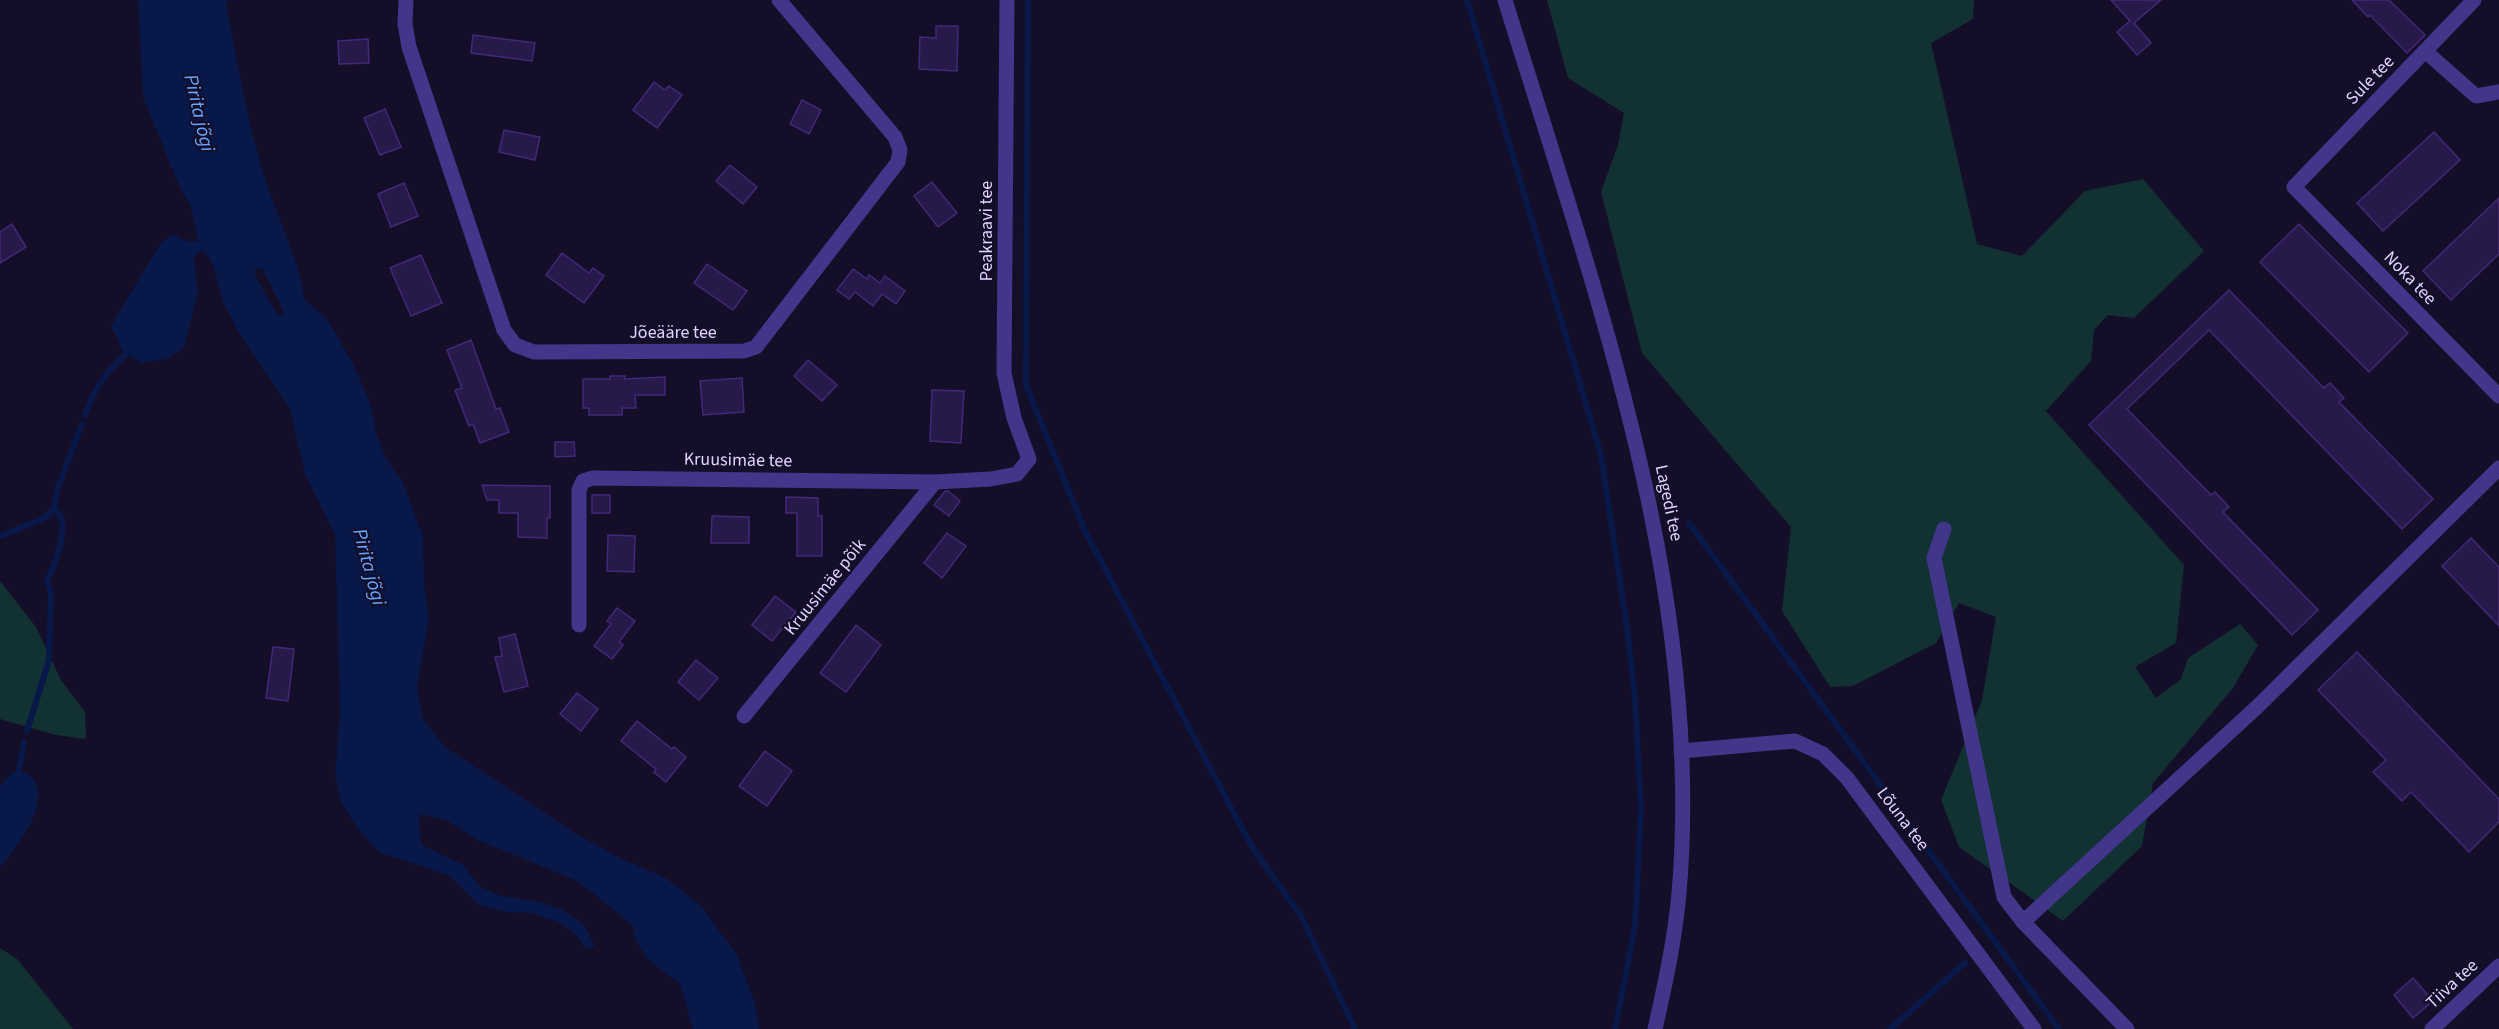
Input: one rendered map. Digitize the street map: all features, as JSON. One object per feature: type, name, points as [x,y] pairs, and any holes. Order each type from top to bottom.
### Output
[{"type":"street","name":"Jõeääre tee","points":[[406,0],[405,24],[410,47],[504,330],[515,345],[534,352],[744,351],[756,347],[898,162],[900,150],[895,136],[779,0]]},
{"type":"street","name":"Peakraavi tee","points":[[1007,0],[1004,373],[1014,418],[1029,459]]},
{"type":"street","name":"Lagedi tee","points":[[1505,0],[1589,276],[1643,472],[1661,561],[1669,619],[1681,751],[1682,821],[1678,895],[1655,1029]]},
{"type":"street","name":"Sule tee","points":[[2294,187],[2474,0]]},
{"type":"street","points":[[2425,51],[2476,96],[2499,92]]},
{"type":"street","name":"Noka tee","points":[[2294,187],[2499,396]]},
{"type":"street","name":"Kruusimäe tee","points":[[579,625],[579,490],[583,482],[593,478],[935,482],[991,479],[1017,474],[1029,459]]},
{"type":"street","points":[[2023,922],[2259,705],[2499,468]]},
{"type":"street","name":"Kruusimäe põik","points":[[744,716],[935,482]]},
{"type":"street","points":[[1944,529],[1934,558],[2004,897],[2023,922],[2127,1029]]},
{"type":"street","name":"Lõuna tee","points":[[1681,751],[1795,741],[1823,754],[1847,777],[2034,1029]]},
{"type":"street","name":"Tiiva tee","points":[[2432,1029],[2499,966]]},
{"type":"green space","points":[[1547,0],[1974,0],[1973,19],[1931,43],[1977,244],[2022,256],[2085,191],[2143,179],[2204,251],[2134,318],[2108,315],[2094,330],[2091,361],[2046,411],[2184,565],[2176,643],[2135,667],[2156,698],[2181,679],[2188,658],[2240,624],[2258,645],[2233,688],[2153,783],[2142,846],[2063,921],[1959,847],[1941,800],[1982,700],[1996,617],[1959,603],[1936,643],[1853,686],[1830,687],[1782,611],[1791,527],[1642,353],[1601,192],[1618,145],[1624,113],[1568,78]]},
{"type":"green space","points":[[0,581],[36,627],[61,680],[85,712],[86,739],[56,735],[0,719]]},
{"type":"green space","points":[[0,948],[17,959],[73,1029],[0,1029]]},
{"type":"water","name":"Pirita jõgi","points":[[138,0],[232,0],[226,2],[253,134],[265,178],[293,253],[305,300],[328,320],[353,364],[371,405],[376,433],[386,458],[403,483],[423,536],[424,584],[429,618],[417,687],[423,719],[445,747],[575,833],[620,858],[666,878],[701,906],[737,955],[755,1003],[759,1029],[693,1029],[680,984],[647,959],[636,941],[632,925],[577,881],[475,839],[446,820],[420,814],[422,845],[464,865],[479,886],[501,896],[541,902],[563,910],[584,925],[595,946],[586,949],[576,934],[558,922],[531,913],[506,912],[479,905],[450,876],[379,852],[357,828],[340,800],[335,774],[340,713],[335,535],[305,474],[290,409],[239,333],[223,302],[214,268],[203,251],[194,256],[198,293],[184,348],[167,359],[142,363],[123,352],[111,326],[161,242],[173,234],[189,242],[198,241],[191,207],[178,183],[143,97]],"holes":[[[259,268],[263,270],[284,312],[283,315],[277,314],[255,275],[255,270]]]},
{"type":"water","points":[[19,770],[33,777],[38,790],[38,800],[32,821],[0,867],[0,786],[10,774]]},
{"type":"building","points":[[2111,0],[2161,0],[2134,23],[2151,43],[2137,55],[2117,32],[2130,21]]},
{"type":"building","points":[[2352,0],[2389,0],[2425,35],[2407,53]]},
{"type":"building","points":[[936,26],[958,26],[957,71],[919,69],[920,37],[936,38]]},
{"type":"building","points":[[473,35],[535,43],[532,61],[471,53]]},
{"type":"building","points":[[368,39],[369,63],[339,64],[338,41]]},
{"type":"building","points":[[654,82],[665,90],[669,86],[682,95],[657,128],[633,110]]},
{"type":"building","points":[[802,100],[821,110],[809,134],[790,124]]},
{"type":"building","points":[[385,109],[401,147],[380,155],[364,118]]},
{"type":"building","points":[[504,130],[540,137],[535,160],[499,152]]},
{"type":"building","points":[[2434,132],[2460,160],[2383,231],[2357,203]]},
{"type":"building","points":[[730,165],[757,187],[743,204],[716,181]]},
{"type":"building","points":[[932,182],[957,213],[938,227],[914,196]]},
{"type":"building","points":[[404,183],[418,216],[391,227],[378,194]]},
{"type":"building","points":[[2499,198],[2499,254],[2451,300],[2423,271]]},
{"type":"building","points":[[12,224],[26,247],[0,263],[0,232]]},
{"type":"building","points":[[2299,224],[2408,333],[2369,372],[2260,262]]},
{"type":"building","points":[[562,253],[589,273],[593,268],[604,276],[584,303],[546,275]]},
{"type":"building","points":[[421,255],[442,303],[411,316],[390,268]]},
{"type":"building","points":[[707,264],[747,291],[733,310],[694,283]]},
{"type":"building","points":[[853,269],[867,279],[869,275],[880,283],[885,276],[905,291],[896,304],[882,294],[873,306],[855,292],[849,299],[837,290]]},
{"type":"building","points":[[2229,290],[2324,388],[2330,383],[2344,398],[2339,402],[2433,499],[2402,529],[2209,330],[2127,409],[2211,495],[2215,492],[2229,507],[2223,512],[2318,610],[2292,635],[2089,425]]},
{"type":"building","points":[[471,340],[496,409],[500,408],[509,432],[480,443],[473,424],[469,426],[455,390],[462,388],[447,350]]},
{"type":"building","points":[[808,360],[837,385],[822,401],[794,376]]},
{"type":"building","points":[[610,376],[625,376],[625,379],[665,377],[665,395],[635,395],[636,408],[622,408],[622,415],[589,415],[589,408],[583,408],[583,379],[610,379]]},
{"type":"building","points":[[742,378],[744,412],[703,415],[700,381]]},
{"type":"building","points":[[932,390],[964,391],[961,443],[930,441]]},
{"type":"building","points":[[555,442],[574,442],[575,456],[555,457]]},
{"type":"building","points":[[482,485],[550,486],[550,518],[547,518],[547,538],[518,537],[518,513],[499,513],[499,500],[487,500]]},
{"type":"building","points":[[945,491],[960,501],[949,516],[934,505]]},
{"type":"building","points":[[592,495],[610,495],[610,513],[592,513]]},
{"type":"building","points":[[786,497],[818,498],[818,516],[822,516],[822,556],[797,556],[797,513],[786,513]]},
{"type":"building","points":[[712,516],[749,517],[749,543],[711,543]]},
{"type":"building","points":[[947,533],[966,546],[942,578],[924,563]]},
{"type":"building","points":[[608,535],[635,536],[634,572],[607,571]]},
{"type":"building","points":[[2471,538],[2499,567],[2499,626],[2442,566]]},
{"type":"building","points":[[775,596],[796,612],[772,641],[752,625]]},
{"type":"building","points":[[617,608],[635,621],[619,642],[623,645],[612,659],[594,646],[611,624],[607,621]]},
{"type":"building","points":[[856,625],[881,645],[846,692],[820,673]]},
{"type":"building","points":[[515,634],[528,686],[504,692],[495,657],[502,656],[499,638]]},
{"type":"building","points":[[273,647],[294,649],[288,701],[266,698]]},
{"type":"building","points":[[2357,652],[2499,799],[2499,822],[2469,852],[2411,792],[2402,801],[2373,772],[2386,760],[2318,690]]},
{"type":"building","points":[[696,660],[718,678],[699,700],[678,682]]},
{"type":"building","points":[[577,693],[598,709],[581,731],[560,714]]},
{"type":"building","points":[[637,721],[672,749],[674,747],[686,757],[666,782],[654,772],[656,769],[621,741]]},
{"type":"building","points":[[765,751],[792,771],[767,806],[739,786]]},
{"type":"building","points":[[2413,978],[2433,1001],[2413,1018],[2394,995]]},
{"type":"waterway","points":[[1028,0],[1026,385],[1085,531],[1252,847],[1301,916],[1355,1029]]},
{"type":"waterway","points":[[1467,0],[1601,455],[1627,628],[1635,697],[1641,809],[1635,927],[1615,1029]]},
{"type":"waterway","points":[[85,415],[101,382],[126,354]]},
{"type":"waterway","points":[[0,536],[43,519],[54,509],[57,490],[82,424]]},
{"type":"waterway","points":[[27,731],[49,660],[51,592],[47,580],[58,554],[62,532],[62,522],[54,509]]},
{"type":"waterway","points":[[1689,523],[2059,1029]]},
{"type":"waterway","points":[[19,770],[24,742]]},
{"type":"waterway","points":[[1890,1029],[1965,963]]}]
